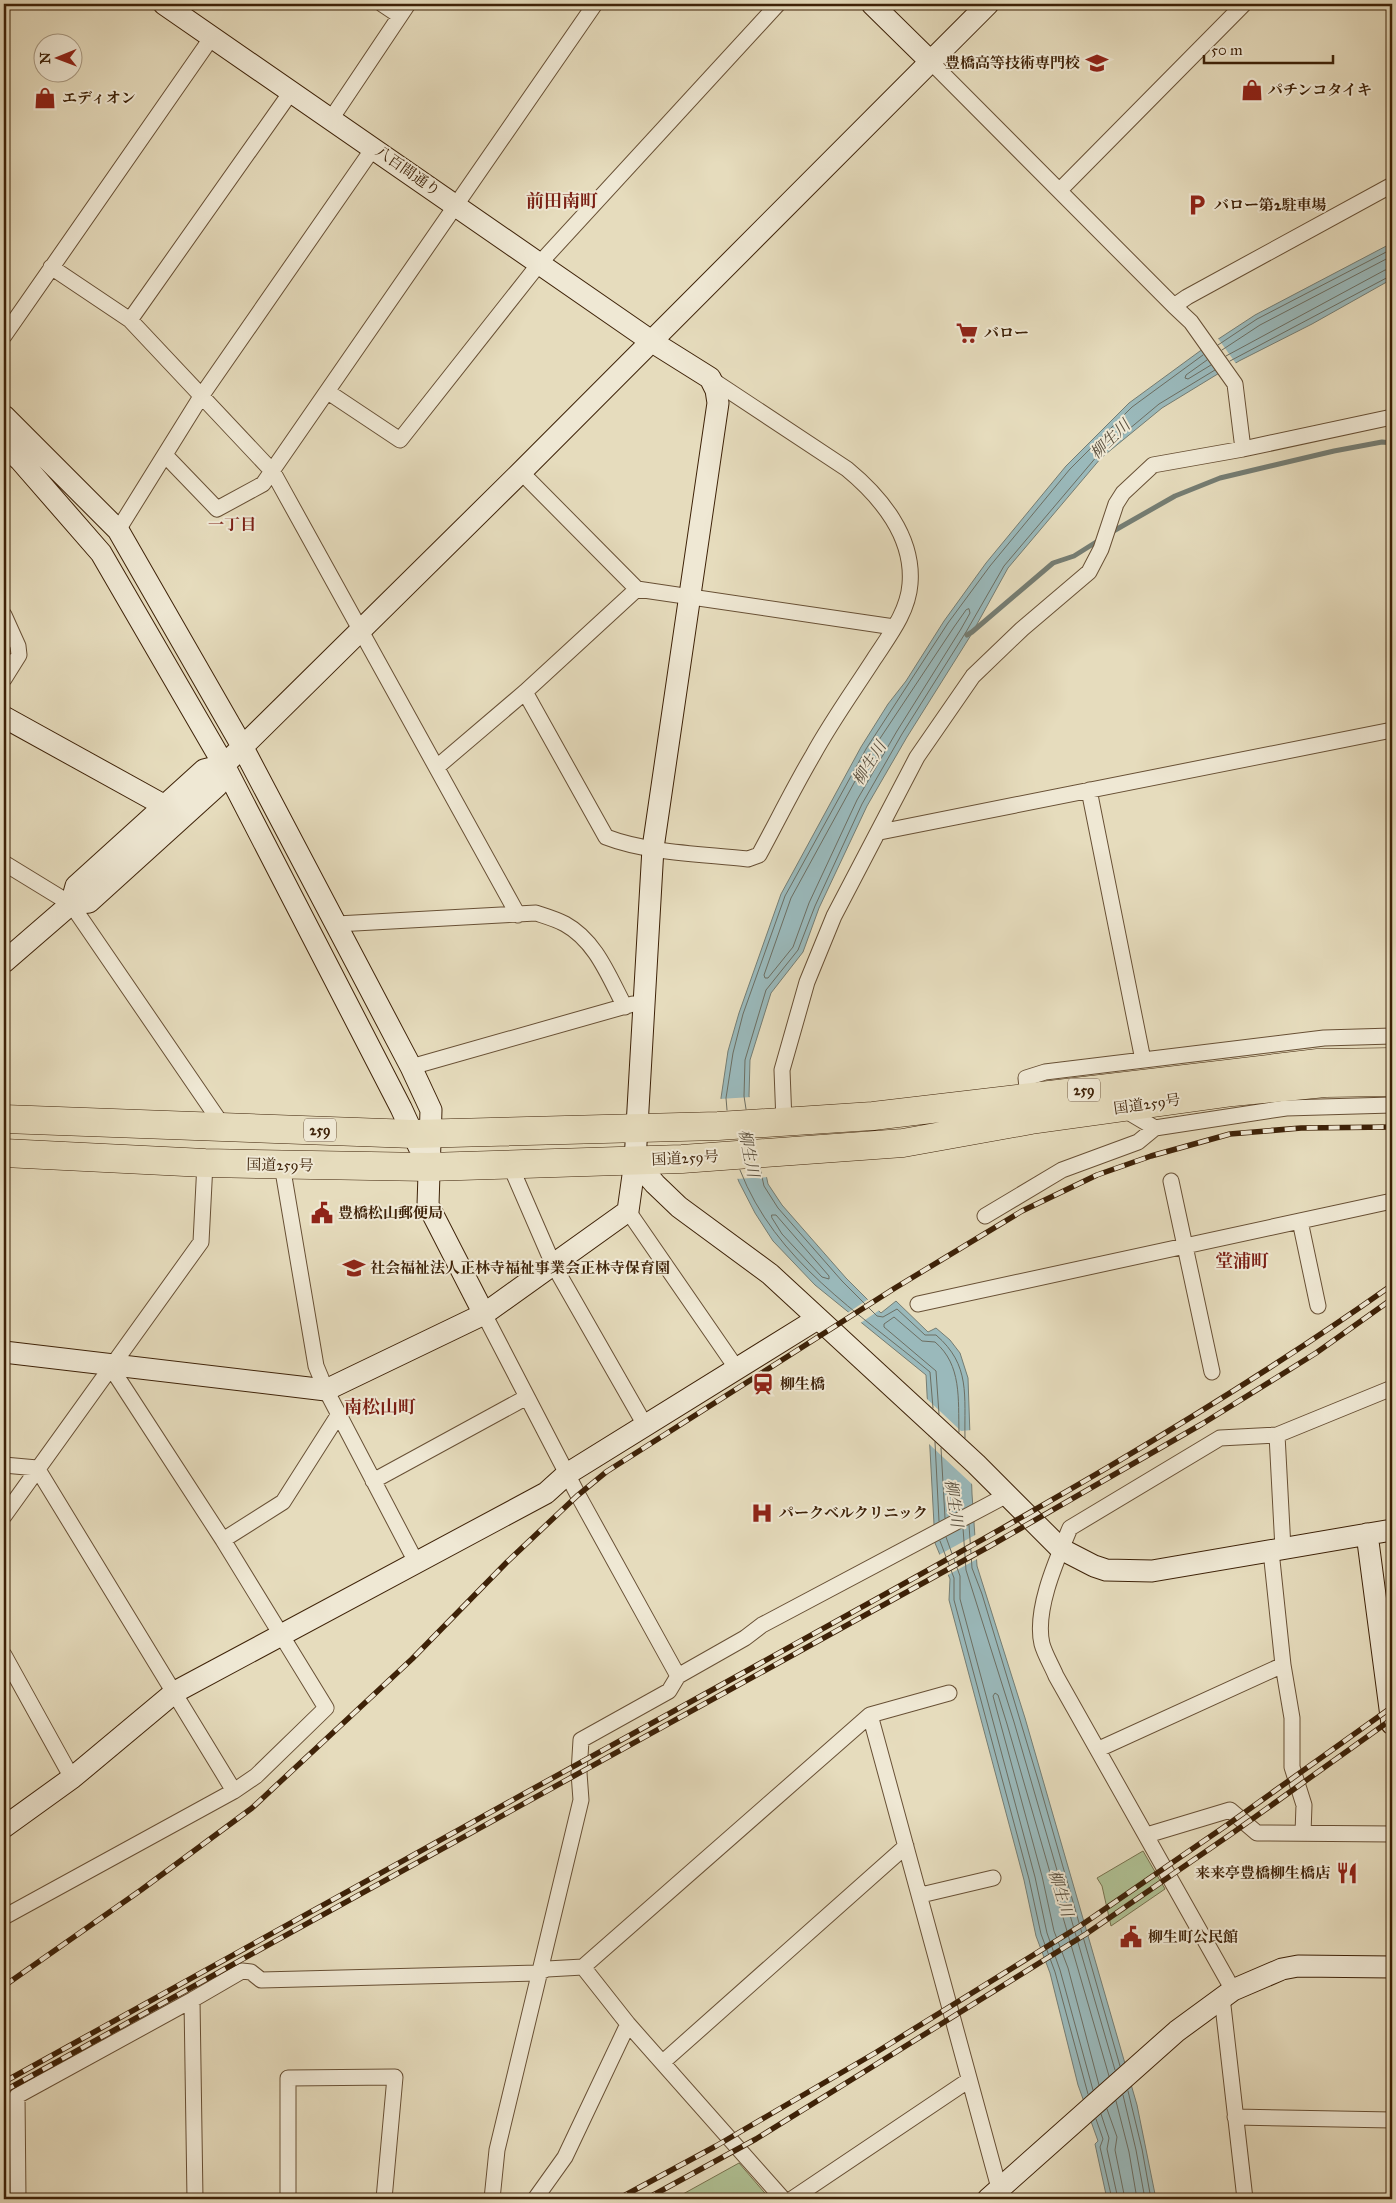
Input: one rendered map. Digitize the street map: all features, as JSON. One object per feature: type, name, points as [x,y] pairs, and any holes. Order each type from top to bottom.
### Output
[{"type":"highway","name":"国道259号","points":[[4,1118],[422,1134],[718,1126],[873,1116],[1318,1063],[1392,1062]]},
{"type":"highway","name":"国道259号","points":[[4,1153],[205,1163],[428,1167],[636,1161],[783,1153],[903,1143],[1031,1120],[1233,1092],[1325,1083],[1392,1082]]},
{"type":"street","name":"八百間通り","points":[[164,4],[651,341],[710,378]]},
{"type":"street","points":[[331,119],[404,10],[382,4]]},
{"type":"street","points":[[165,455],[217,509],[263,484],[595,4]]},
{"type":"street","points":[[328,392],[400,440],[539,264],[778,4]]},
{"type":"street","points":[[872,4],[1194,326],[1235,384],[1243,449]]},
{"type":"street","points":[[71,904],[89,902],[217,786],[224,764],[521,472],[988,4]]},
{"type":"street","points":[[1060,190],[1244,4]]},
{"type":"street","points":[[4,336],[212,37]]},
{"type":"street","points":[[130,320],[291,92]]},
{"type":"street","points":[[118,530],[202,395],[374,148]]},
{"type":"street","points":[[1174,306],[1187,297],[1392,185]]},
{"type":"street","points":[[51,267],[130,320],[272,472],[518,915]]},
{"type":"street","points":[[710,378],[716,390],[718,403],[688,597],[653,848],[634,1004],[637,1128],[636,1161],[628,1211],[737,1369]]},
{"type":"street","points":[[526,692],[606,837],[620,842],[653,848],[748,859],[759,855],[813,754],[902,614],[910,584],[903,538],[887,510],[866,485],[847,469],[710,378]]},
{"type":"street","points":[[4,416],[118,530],[242,746],[411,1067],[431,1110],[422,1134]]},
{"type":"street","points":[[781,1122],[782,1070],[807,982],[834,916],[880,832],[917,757],[973,676],[1022,628],[1089,572],[1096,561],[1116,504],[1123,493],[1153,466],[1392,417]]},
{"type":"street","points":[[4,445],[20,460],[101,553],[224,764],[422,1134],[428,1167],[428,1205],[567,1474],[678,1676]]},
{"type":"street","points":[[521,472],[637,588],[894,627]]},
{"type":"street","points":[[437,767],[526,692],[637,588]]},
{"type":"street","points":[[4,615],[18,646],[19,656],[4,679]]},
{"type":"street","points":[[4,717],[165,806]]},
{"type":"street","points":[[880,832],[1392,730]]},
{"type":"street","points":[[4,962],[71,904],[76,886],[204,770],[224,764]]},
{"type":"street","points":[[1089,790],[1143,1060]]},
{"type":"street","points":[[4,863],[71,904],[223,1126]]},
{"type":"street","points":[[337,924],[536,913],[564,923],[583,937],[634,1004]]},
{"type":"street","points":[[411,1067],[634,1004]]},
{"type":"street","points":[[1028,1097],[1026,1078],[1045,1072],[1324,1038],[1392,1036]]},
{"type":"street","points":[[985,1216],[1062,1170],[1138,1142],[1155,1128],[1286,1108],[1392,1105]]},
{"type":"street","points":[[1121,1108],[1155,1128]]},
{"type":"street","points":[[636,1161],[655,1184],[679,1207],[770,1274],[816,1319],[974,1463],[1061,1550],[1106,1570],[1143,1571],[1190,1566],[1392,1530]]},
{"type":"street","points":[[4,1516],[201,1242],[205,1163]]},
{"type":"street","points":[[282,1165],[316,1366],[326,1390],[416,1562]]},
{"type":"street","points":[[510,1165],[553,1264],[645,1425]]},
{"type":"street","points":[[1171,1181],[1212,1372]]},
{"type":"street","points":[[918,1304],[1392,1201]]},
{"type":"street","points":[[4,1352],[326,1390],[484,1314],[628,1211]]},
{"type":"street","points":[[1300,1221],[1318,1306]]},
{"type":"street","points":[[4,1827],[72,1778],[175,1692],[546,1493],[567,1474],[816,1319]]},
{"type":"street","points":[[4,1917],[234,1791],[256,1776],[326,1708],[223,1540],[110,1366]]},
{"type":"street","points":[[1245,2199],[1235,2117],[1227,1994],[1146,1835],[1056,1676],[1042,1645],[1040,1626],[1043,1607],[1070,1528],[1220,1438],[1277,1435],[1392,1388]]},
{"type":"street","points":[[374,1481],[527,1397]]},
{"type":"street","points":[[223,1540],[283,1502],[339,1414]]},
{"type":"street","points":[[1277,1435],[1277,1550],[1283,1665],[1292,1718],[1292,1767],[1304,1805],[1303,1834]]},
{"type":"street","points":[[4,1465],[37,1468]]},
{"type":"street","points":[[37,1468],[234,1791]]},
{"type":"street","points":[[492,2199],[497,2150],[581,1800],[579,1773],[581,1740],[669,1691],[678,1676],[745,1638],[762,1625],[1007,1495]]},
{"type":"street","points":[[1367,1534],[1392,1724]]},
{"type":"street","points":[[4,1654],[72,1778]]},
{"type":"street","points":[[1099,1749],[1283,1665]]},
{"type":"street","points":[[18,2199],[17,2096],[242,1971],[251,1972],[261,1980],[538,1973],[547,1969],[583,1967],[870,1715],[949,1692]]},
{"type":"street","points":[[870,1715],[921,1895],[969,2080],[995,2195]]},
{"type":"street","points":[[1146,1835],[1230,1810],[1257,1833],[1392,1834]]},
{"type":"street","points":[[662,2062],[906,1846]]},
{"type":"street","points":[[921,1895],[994,1878]]},
{"type":"street","points":[[995,2195],[1084,2112],[1177,2031],[1227,1994],[1282,1968],[1298,1966],[1392,1966]]},
{"type":"street","points":[[583,1967],[628,2024],[784,2199]]},
{"type":"street","points":[[192,2000],[195,2199]]},
{"type":"street","points":[[535,2199],[565,2157],[628,2024]]},
{"type":"street","points":[[288,2199],[288,2078],[395,2077],[384,2199]]},
{"type":"street","points":[[792,2199],[969,2080]]},
{"type":"street","points":[[1235,2117],[1392,2120]]},
{"type":"green space","points":[[1143,1851],[1165,1889],[1111,1926],[1102,1886],[1097,1878]]},
{"type":"green space","points":[[739,2163],[770,2199],[674,2199]]},
{"type":"water","name":"柳生川","points":[[1392,243],[1392,279],[1312,324],[1239,361],[1162,408],[1101,458],[1008,568],[971,635],[907,737],[867,806],[819,908],[803,952],[771,993],[750,1060],[749,1096],[768,1184],[782,1205],[846,1278],[881,1313],[896,1301],[928,1332],[936,1328],[950,1340],[960,1353],[968,1378],[972,1494],[977,1566],[1025,1718],[1137,2105],[1156,2199],[1107,2199],[1095,2144],[1098,2141],[1078,2085],[1050,1973],[1036,1936],[1024,1880],[949,1600],[950,1579],[935,1543],[926,1375],[815,1285],[773,1241],[755,1213],[739,1182],[723,1140],[721,1098],[728,1051],[739,1013],[781,894],[861,747],[944,621],[986,563],[1066,466],[1129,403],[1200,351],[1255,315]]},
{"type":"pier","points":[[1217,337],[1237,365],[1220,376],[1200,348]]},
{"type":"pier","points":[[752,1097],[769,1177],[735,1179],[720,1140],[719,1099]]},
{"type":"pier","points":[[870,1298],[881,1309],[859,1324],[846,1314]]},
{"type":"pier","points":[[926,1398],[961,1431],[972,1430],[974,1486],[929,1444]]},
{"type":"pier","points":[[977,1534],[979,1558],[946,1576],[937,1556]]},
{"type":"waterway","points":[[1110,533],[1175,496],[1220,478],[1334,451],[1382,442],[1392,443]]},
{"type":"waterway","points":[[967,635],[1053,563],[1074,556],[1101,539]]},
{"type":"railway","points":[[4,1986],[141,1890],[252,1808],[412,1659],[507,1562],[578,1495],[606,1472],[895,1288],[1022,1211],[1097,1175],[1151,1156],[1230,1134],[1301,1128],[1392,1127]]},
{"type":"railway","points":[[4,2082],[832,1624],[1077,1486],[1237,1389],[1392,1285]]},
{"type":"railway","points":[[4,2091],[990,1546],[1202,1424],[1316,1353],[1392,1299]]},
{"type":"railway","points":[[618,2199],[716,2146],[875,2053],[1080,1926],[1227,1825],[1392,1707]]},
{"type":"railway","points":[[646,2199],[756,2139],[1086,1934],[1234,1832],[1392,1719]]},
{"type":"place","name":"豊橋高等技術専門校","points":[[1097,63]]},
{"type":"place","name":"パチンコタイキ","points":[[1252,90]]},
{"type":"place","name":"エディオン","points":[[45,98]]},
{"type":"place","name":"バロー第2駐車場","points":[[1197,205]]},
{"type":"place","name":"バロー","points":[[967,333]]},
{"type":"place","name":"豊橋松山郵便局","points":[[322,1213]]},
{"type":"place","name":"社会福祉法人正林寺福祉事業会正林寺保育園","points":[[354,1268]]},
{"type":"place","name":"柳生橋","points":[[763,1384]]},
{"type":"place","name":"パークベルクリニック","points":[[762,1513]]},
{"type":"place","name":"来来亭豊橋柳生橋店","points":[[1347,1873]]},
{"type":"place","name":"柳生町公民館","points":[[1131,1937]]},
{"type":"district","name":"前田南町","points":[[562,201]]},
{"type":"district","name":"一丁目","points":[[232,524]]},
{"type":"district","name":"堂浦町","points":[[1242,1261]]},
{"type":"district","name":"南松山町","points":[[380,1407]]}]
